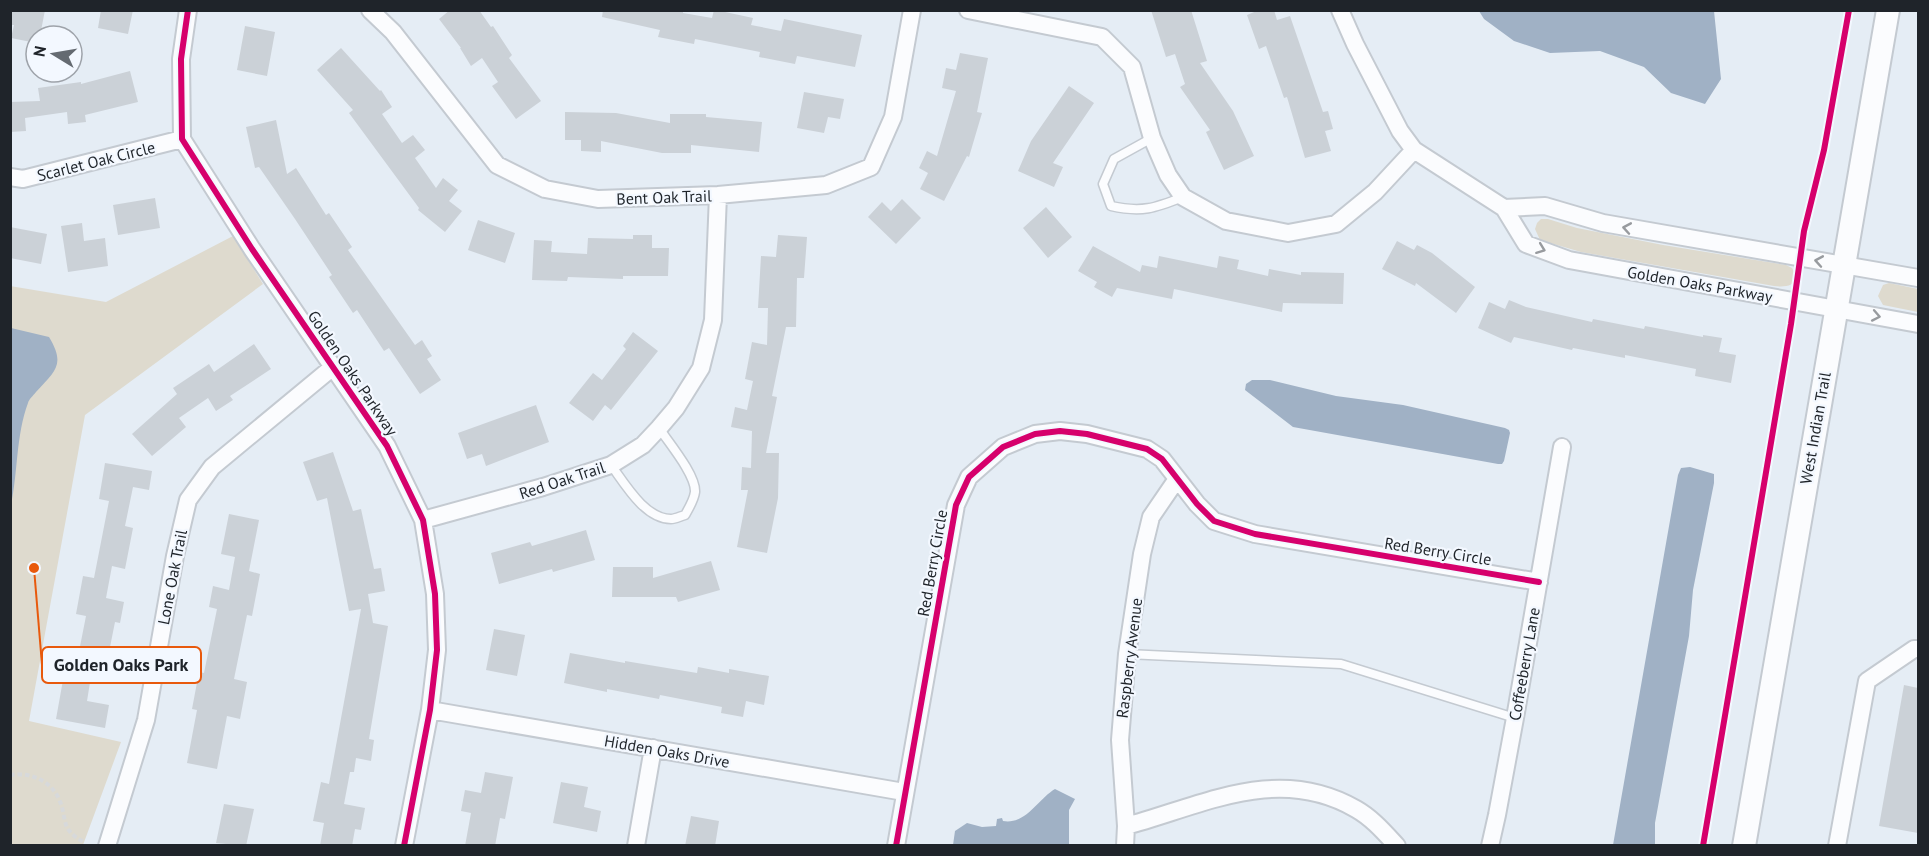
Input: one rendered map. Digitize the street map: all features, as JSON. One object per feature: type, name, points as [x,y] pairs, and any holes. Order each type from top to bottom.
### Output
[{"type":"main road","name":"West Indian Trail","points":[[1744,846],[1888,10]]},
{"type":"street","points":[[182,139],[181,59],[188,10]]},
{"type":"street","name":"Bent Oak Trail","points":[[370,10],[393,32],[497,165],[545,189],[598,199],[718,195],[826,186],[871,166],[893,117],[912,10]]},
{"type":"street","points":[[968,10],[1102,37],[1132,67],[1152,138],[1168,175],[1183,197],[1226,221],[1288,233],[1336,224],[1375,192],[1414,150]]},
{"type":"street","name":"Golden Oaks Parkway","points":[[1340,10],[1354,44],[1400,131],[1414,150],[1503,208],[1526,244],[1569,260],[1918,324]]},
{"type":"street","name":"Scarlet Oak Circle","points":[[10,177],[23,179],[182,139]]},
{"type":"street","name":"Golden Oaks Parkway","points":[[182,139],[252,249],[387,446],[423,520],[435,594],[437,650],[430,710],[404,846]]},
{"type":"street","name":"Red Oak Trail","points":[[423,520],[543,487],[611,465],[643,445],[659,428],[676,408],[700,368],[713,320],[718,195]]},
{"type":"street","points":[[1503,208],[1545,206],[1603,223],[1918,278]]},
{"type":"street","name":"Lone Oak Trail","points":[[107,846],[146,720],[188,500],[212,467],[333,367]]},
{"type":"street","name":"Red Berry Circle","points":[[896,846],[956,505],[969,477],[1003,447],[1035,434],[1060,431],[1087,434],[1147,449],[1162,459],[1197,504],[1214,521],[1255,534],[1539,582]]},
{"type":"street","name":"Coffeeberry Lane","points":[[1490,846],[1515,718],[1562,447]]},
{"type":"street","name":"Raspberry Avenue","points":[[1125,846],[1126,826],[1120,740],[1127,654],[1142,554],[1151,517],[1177,479]]},
{"type":"street","points":[[1837,846],[1867,681],[1914,649],[1918,649]]},
{"type":"street","name":"Hidden Oaks Drive","points":[[430,710],[904,792]]},
{"type":"street","points":[[636,846],[653,748]]},
{"type":"street","points":[[1126,826],[1168,815],[1227,795],[1266,787],[1327,795],[1357,809],[1376,824],[1397,846]]},
{"type":"lane","points":[[1152,138],[1114,159],[1102,184],[1111,207],[1128,210],[1151,209],[1183,197]]},
{"type":"lane","points":[[611,465],[639,503],[656,515],[671,519],[685,514],[692,504],[695,492],[693,481],[659,428]]},
{"type":"lane","points":[[1127,654],[1341,664],[1515,718]]},
{"type":"path","points":[[10,775],[29,775],[43,780],[51,787],[59,800],[66,827],[74,837],[84,842]]},
{"type":"shaded area","points":[[1541,219],[1663,245],[1786,265],[1792,268],[1795,278],[1794,282],[1788,286],[1774,286],[1581,252],[1540,240],[1535,229]]},
{"type":"shaded area","points":[[233,236],[263,284],[85,415],[29,721],[121,742],[83,845],[11,845],[10,286],[106,302]]},
{"type":"shaded area","points":[[1889,283],[1918,289],[1918,312],[1883,305],[1878,296],[1883,285]]},
{"type":"water","points":[[1479,11],[1714,11],[1721,79],[1705,104],[1671,93],[1644,67],[1600,51],[1550,53],[1514,41],[1484,19]]},
{"type":"water","points":[[11,328],[49,337],[57,354],[57,361],[53,373],[31,398],[24,415],[11,505]]},
{"type":"water","points":[[1252,380],[1270,380],[1336,396],[1403,405],[1505,428],[1510,433],[1504,461],[1498,464],[1293,427],[1245,390],[1246,384]]},
{"type":"water","points":[[1690,467],[1714,474],[1714,483],[1693,590],[1689,636],[1655,823],[1655,845],[1613,845],[1678,475],[1681,468]]},
{"type":"water","points":[[1055,789],[1075,799],[1069,810],[1069,845],[953,845],[955,831],[967,823],[982,827],[996,826],[997,819],[1011,821],[1018,819]]},
{"type":"building","points":[[10,10],[45,10],[42,24],[24,24],[24,41],[11,38],[14,25],[10,25]]},
{"type":"building","points":[[101,10],[133,10],[128,34],[98,28]]},
{"type":"building","points":[[450,10],[479,10],[491,27],[493,26],[512,55],[509,58],[541,101],[516,119],[492,86],[498,82],[482,58],[471,66],[461,48],[439,19]]},
{"type":"building","points":[[603,10],[683,10],[683,13],[712,18],[716,10],[753,18],[751,25],[781,31],[784,19],[862,35],[855,67],[797,56],[795,64],[759,57],[760,52],[695,39],[694,44],[658,37],[660,30],[602,17]]},
{"type":"building","points":[[1151,10],[1191,10],[1207,61],[1200,63],[1233,111],[1254,156],[1224,170],[1206,132],[1210,130],[1180,87],[1185,84],[1175,54],[1166,57]]},
{"type":"building","points":[[1259,10],[1274,10],[1277,20],[1290,16],[1323,112],[1328,111],[1333,129],[1325,131],[1331,151],[1305,158],[1287,97],[1284,98],[1266,46],[1259,49],[1247,15]]},
{"type":"building","points":[[245,26],[275,32],[267,76],[237,70]]},
{"type":"building","points":[[341,48],[381,90],[392,107],[382,114],[402,143],[413,135],[425,150],[415,158],[436,188],[443,178],[458,190],[449,201],[462,211],[445,232],[418,210],[419,208],[349,113],[353,110],[317,70]]},
{"type":"building","points":[[960,53],[988,58],[977,112],[982,113],[969,157],[967,156],[944,201],[920,189],[928,173],[919,168],[927,151],[937,156],[956,91],[942,88],[946,68],[956,70]]},
{"type":"building","points":[[130,71],[138,102],[85,115],[86,122],[68,124],[67,112],[25,118],[26,131],[10,132],[10,102],[40,101],[38,88],[84,83]]},
{"type":"building","points":[[1069,86],[1094,103],[1053,163],[1063,167],[1054,187],[1018,171],[1031,141]]},
{"type":"building","points":[[804,92],[844,99],[840,119],[828,117],[824,133],[797,128]]},
{"type":"building","points":[[565,112],[616,113],[670,123],[670,114],[706,114],[706,117],[762,122],[759,152],[691,145],[691,153],[662,153],[601,141],[601,152],[581,151],[581,140],[565,140]]},
{"type":"building","points":[[276,120],[287,174],[296,168],[326,215],[329,213],[352,247],[348,250],[415,345],[422,340],[432,356],[427,359],[441,380],[420,394],[389,348],[384,351],[357,310],[353,313],[329,277],[332,275],[295,219],[259,167],[255,168],[246,127]]},
{"type":"building","points":[[155,198],[160,228],[118,235],[113,205]]},
{"type":"building","points":[[902,199],[921,218],[896,244],[868,217],[882,202],[891,211]]},
{"type":"building","points":[[1046,207],[1072,237],[1048,258],[1023,228]]},
{"type":"building","points":[[478,220],[515,233],[505,263],[468,250]]},
{"type":"building","points":[[82,223],[84,241],[105,238],[108,266],[68,272],[61,226]]},
{"type":"building","points":[[10,227],[47,234],[41,264],[10,258]]},
{"type":"building","points":[[633,235],[652,235],[652,248],[669,248],[668,276],[623,276],[623,279],[568,277],[567,281],[532,280],[534,240],[552,241],[551,252],[587,254],[588,238],[633,239]]},
{"type":"building","points":[[778,235],[807,237],[804,278],[797,278],[796,327],[786,327],[772,396],[777,397],[766,453],[779,453],[778,498],[767,553],[737,547],[748,490],[741,490],[742,467],[751,468],[752,431],[731,427],[735,407],[747,410],[753,381],[745,379],[752,342],[767,345],[768,308],[758,308],[761,256],[776,257]]},
{"type":"building","points":[[1397,241],[1414,250],[1417,245],[1432,253],[1475,287],[1456,313],[1416,283],[1415,286],[1382,269]]},
{"type":"building","points":[[1093,246],[1140,272],[1142,265],[1157,268],[1159,256],[1217,268],[1219,256],[1239,260],[1237,269],[1268,276],[1269,269],[1301,275],[1301,272],[1344,273],[1343,304],[1283,303],[1282,312],[1174,289],[1172,299],[1117,288],[1112,297],[1094,287],[1097,282],[1078,271]]},
{"type":"building","points":[[1509,300],[1526,307],[1592,322],[1593,319],[1644,329],[1645,326],[1703,337],[1703,335],[1722,338],[1719,352],[1736,355],[1731,383],[1695,376],[1696,369],[1625,355],[1625,358],[1573,348],[1572,350],[1514,337],[1511,343],[1478,328],[1489,302],[1505,309]]},
{"type":"building","points":[[633,332],[658,351],[611,410],[605,405],[593,421],[569,403],[593,373],[602,380],[626,349],[623,346]]},
{"type":"building","points":[[254,344],[271,369],[230,396],[233,400],[216,411],[208,398],[179,418],[186,427],[152,456],[132,434],[177,394],[173,388],[209,364],[214,372]]},
{"type":"building","points":[[536,405],[549,442],[486,466],[482,454],[467,459],[458,433]]},
{"type":"building","points":[[333,452],[353,511],[361,509],[374,569],[381,568],[385,591],[368,594],[373,623],[388,626],[369,739],[374,740],[371,761],[356,758],[354,772],[350,772],[344,804],[365,808],[361,830],[355,829],[352,846],[320,846],[324,823],[313,821],[321,782],[329,784],[361,609],[349,611],[327,498],[317,501],[303,462]]},
{"type":"building","points":[[105,463],[152,471],[149,490],[133,487],[125,526],[133,528],[125,569],[112,566],[106,598],[124,602],[120,623],[115,622],[105,672],[92,670],[87,701],[109,705],[105,728],[56,719],[63,680],[73,682],[86,616],[76,614],[83,576],[94,578],[109,501],[99,499]]},
{"type":"building","points":[[229,514],[259,520],[249,571],[260,574],[252,616],[247,615],[234,679],[247,682],[240,719],[227,716],[217,769],[187,763],[197,710],[192,709],[199,672],[204,673],[217,609],[209,607],[213,586],[229,590],[235,557],[221,554]]},
{"type":"building","points":[[586,530],[595,560],[499,584],[491,553],[530,542],[532,546]]},
{"type":"building","points":[[711,561],[720,590],[678,602],[676,597],[612,597],[613,567],[653,567],[653,578]]},
{"type":"building","points":[[494,629],[525,635],[517,676],[486,670]]},
{"type":"building","points":[[570,653],[697,673],[698,667],[729,673],[729,669],[769,676],[764,705],[746,701],[743,717],[721,713],[722,707],[660,695],[659,699],[564,683]]},
{"type":"building","points":[[1904,685],[1918,688],[1918,833],[1879,826]]},
{"type":"building","points":[[485,772],[513,777],[505,819],[500,818],[495,846],[465,846],[471,813],[461,811],[465,790],[481,793]]},
{"type":"building","points":[[561,782],[588,787],[584,807],[601,811],[597,832],[553,823]]},
{"type":"building","points":[[224,804],[254,809],[246,846],[216,843]]},
{"type":"building","points":[[691,816],[719,821],[715,846],[685,846]]},
{"type":"cycle path","points":[[188,10],[181,59],[182,139],[252,249],[387,446],[423,520],[435,594],[437,650],[430,710],[404,846]]},
{"type":"cycle path","points":[[1703,846],[1791,324],[1804,231],[1824,150],[1849,10]]},
{"type":"cycle path","points":[[896,846],[956,505],[969,477],[1003,447],[1035,434],[1060,431],[1087,434],[1147,449],[1162,459],[1197,504],[1214,521],[1255,534],[1539,582]]},
{"type":"place","name":"Golden Oaks Park","points":[[34,568]]}]
